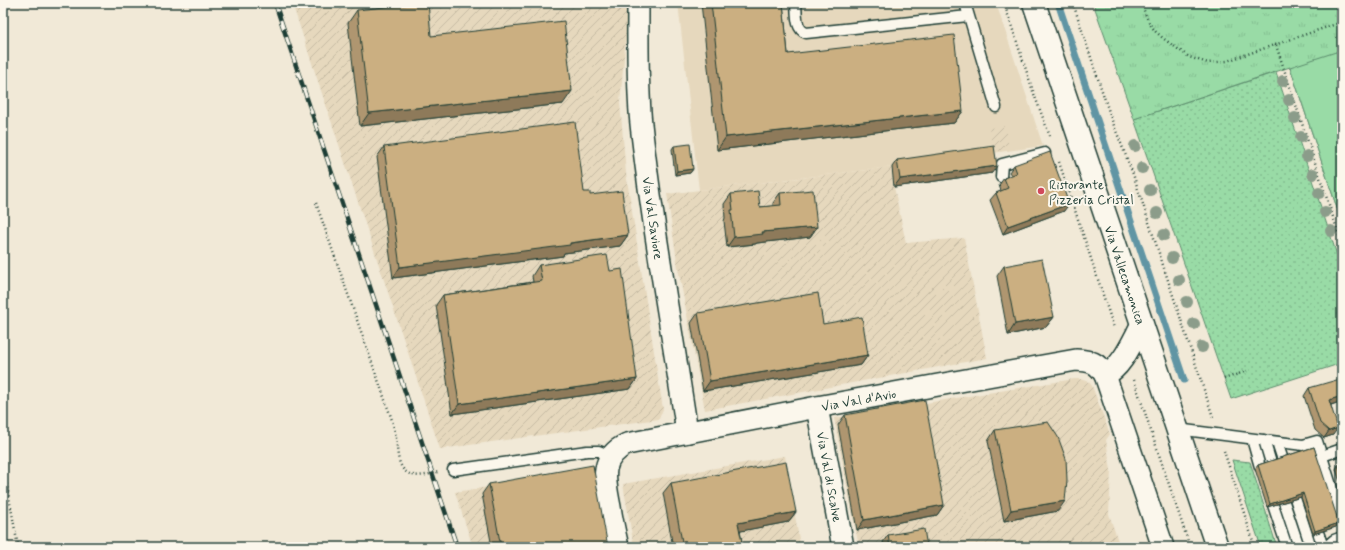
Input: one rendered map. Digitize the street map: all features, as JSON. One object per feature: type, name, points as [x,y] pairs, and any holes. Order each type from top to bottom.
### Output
[{"type":"main road","name":"Via Vallecamonica","points":[[1034,3],[1217,547]]},
{"type":"street","name":"Via Val Saviore","points":[[638,3],[639,96],[641,124],[687,432]]},
{"type":"street","points":[[1105,375],[1110,373],[1119,365],[1142,324]]},
{"type":"street","name":"Via Val d'Avio","points":[[611,456],[616,450],[626,444],[817,407],[1076,360],[1090,361],[1098,366],[1105,375],[1163,547]]},
{"type":"street","name":"Via Val di Scalve","points":[[817,407],[843,547]]},
{"type":"street","points":[[611,456],[608,462],[605,477],[618,547]]},
{"type":"lane","points":[[796,3],[799,28],[806,33],[968,16]]},
{"type":"lane","points":[[965,3],[996,107]]},
{"type":"lane","points":[[1001,177],[1002,164],[1045,153]]},
{"type":"lane","points":[[1177,429],[1290,444],[1304,449],[1317,441],[1342,520]]},
{"type":"lane","points":[[1252,439],[1260,467]]},
{"type":"lane","points":[[1264,440],[1272,463]]},
{"type":"lane","points":[[1277,442],[1282,460]]},
{"type":"lane","points":[[1290,444],[1294,456]]},
{"type":"lane","points":[[1322,456],[1342,449]]},
{"type":"lane","points":[[453,470],[587,451],[600,451],[611,456]]},
{"type":"lane","points":[[1295,498],[1311,547]]},
{"type":"lane","points":[[1284,502],[1299,547]]},
{"type":"lane","points":[[1273,505],[1287,547]]},
{"type":"lane","points":[[1330,529],[1334,541]]},
{"type":"lane","points":[[1318,532],[1323,547]]},
{"type":"path","points":[[1004,3],[1034,94],[1053,144]]},
{"type":"path","points":[[1073,3],[1111,118],[1133,174],[1211,410]]},
{"type":"path","points":[[1141,3],[1156,32],[1189,57],[1208,63],[1222,62],[1276,46],[1342,22]]},
{"type":"path","points":[[1276,46],[1342,244]]},
{"type":"path","points":[[1058,158],[1117,334]]},
{"type":"path","points":[[316,203],[391,416],[396,437],[398,460],[402,467],[412,475],[419,476],[439,472]]},
{"type":"path","points":[[1224,379],[1247,372]]},
{"type":"path","points":[[1134,379],[1190,547]]},
{"type":"path","points":[[1227,459],[1256,547]]},
{"type":"path","points":[[3,464],[19,547]]},
{"type":"shaded area","points":[[292,3],[629,3],[620,103],[626,173],[663,409],[659,419],[440,449]]},
{"type":"shaded area","points":[[678,3],[996,3],[1043,146],[892,167],[699,190]]},
{"type":"shaded area","points":[[1006,126],[1009,149],[993,152],[989,128]]},
{"type":"shaded area","points":[[892,167],[894,187],[906,243],[964,238],[987,358],[705,410],[678,268],[667,194]]},
{"type":"shaded area","points":[[1074,379],[1089,382],[1092,386],[1110,434],[1106,440],[1111,470],[1109,514],[1120,547],[859,547],[834,418]]},
{"type":"shaded area","points":[[785,456],[800,545],[820,542],[821,547],[634,547],[623,484]]},
{"type":"shaded area","points":[[588,472],[601,547],[473,547],[455,492]]},
{"type":"green space","points":[[1093,3],[1342,3],[1342,223],[1290,67],[1134,119]]},
{"type":"green space","points":[[1342,50],[1342,223],[1290,67]]},
{"type":"green space","points":[[1276,72],[1342,270],[1342,363],[1231,399],[1134,119]]},
{"type":"green space","points":[[1232,460],[1250,462],[1277,547],[1261,547]]},
{"type":"building","points":[[428,3],[431,36],[564,21],[572,91],[369,113],[357,10]]},
{"type":"building","points":[[711,3],[783,3],[788,54],[954,35],[963,111],[726,137]]},
{"type":"building","points":[[575,122],[584,192],[590,192],[590,195],[622,191],[628,235],[570,243],[570,245],[400,267],[384,147]]},
{"type":"building","points":[[690,144],[693,169],[677,171],[674,146]]},
{"type":"building","points":[[994,146],[997,166],[900,179],[897,160]]},
{"type":"building","points":[[1050,152],[1069,204],[1008,226],[996,193],[1008,188],[1004,178],[1017,173],[1014,165]]},
{"type":"building","points":[[813,190],[817,227],[762,232],[763,234],[734,237],[731,194],[758,191],[760,207],[781,205],[780,193]]},
{"type":"building","points":[[607,255],[610,271],[622,269],[637,379],[459,404],[443,295],[542,281],[539,265]]},
{"type":"building","points":[[1042,259],[1054,317],[1015,324],[1004,266]]},
{"type":"building","points":[[818,293],[823,324],[862,317],[868,355],[710,381],[698,313]]},
{"type":"building","points":[[1340,379],[1342,396],[1329,400],[1338,428],[1329,431],[1320,423],[1309,388]]},
{"type":"building","points":[[925,400],[944,505],[864,520],[845,415]]},
{"type":"building","points":[[1048,422],[1058,437],[1066,459],[1067,480],[1065,501],[1011,510],[995,430]]},
{"type":"building","points":[[1314,447],[1339,523],[1315,531],[1303,493],[1270,504],[1258,465]]},
{"type":"building","points":[[786,462],[796,512],[738,523],[743,547],[683,547],[671,483]]},
{"type":"building","points":[[1342,464],[1342,476],[1338,465]]},
{"type":"building","points":[[593,465],[608,547],[501,547],[489,484]]},
{"type":"building","points":[[924,529],[927,547],[890,547],[888,535]]},
{"type":"waterway","points":[[1058,3],[1184,380]]},
{"type":"railway","points":[[275,3],[457,547]]},
{"type":"place","name":"Ristorante Pizzeria Cristal","points":[[1041,191]]}]
